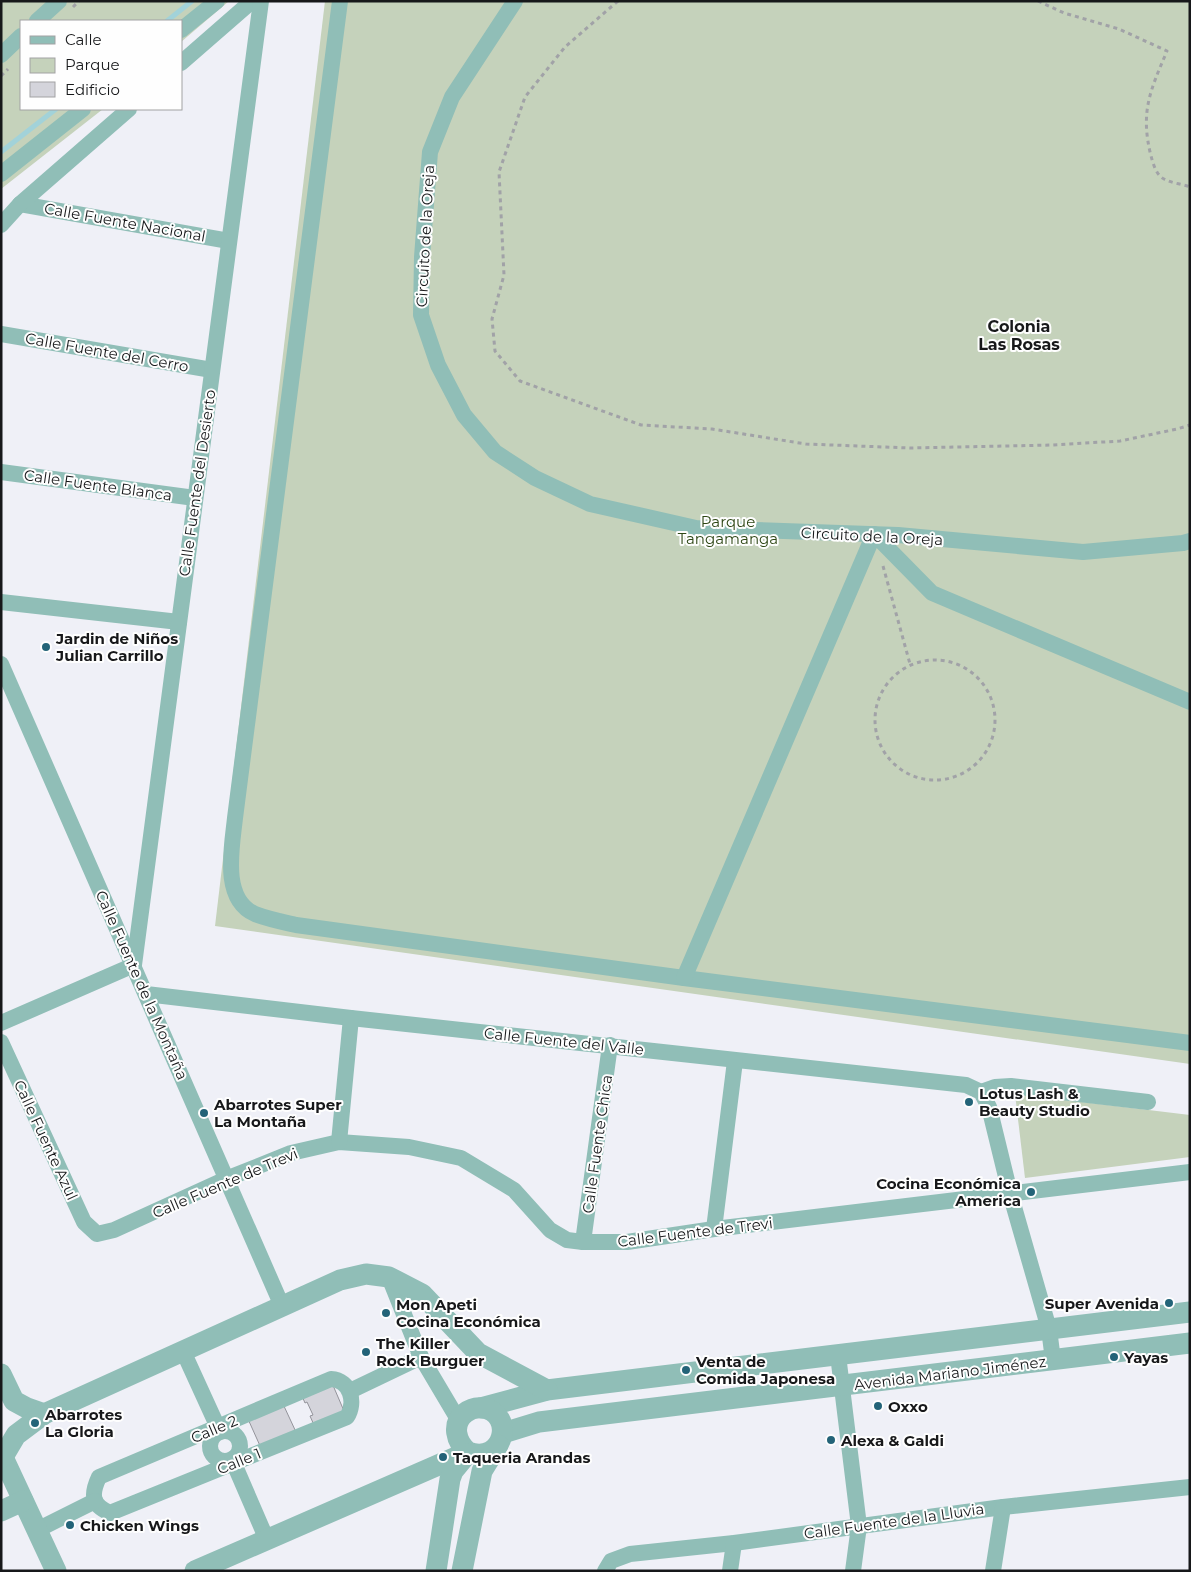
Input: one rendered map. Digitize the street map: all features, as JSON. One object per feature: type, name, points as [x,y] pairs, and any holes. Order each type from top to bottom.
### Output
[{"type":"street","points":[[38,20],[59,1]]},
{"type":"street","points":[[182,29],[217,1]]},
{"type":"street","points":[[182,62],[252,1]]},
{"type":"street","name":"Calle Fuente del Desierto","points":[[134,965],[261,1]]},
{"type":"street","points":[[340,1],[235,818],[230,873],[237,899],[253,913],[296,926],[1190,1043]]},
{"type":"street","name":"Circuito de la Oreja","points":[[515,1],[452,97],[430,152],[422,257],[421,315],[438,365],[464,415],[495,452],[535,478],[590,504],[696,528],[874,534],[1083,552],[1190,541]]},
{"type":"street","points":[[1,55],[20,37]]},
{"type":"street","points":[[1,174],[82,110]]},
{"type":"street","points":[[1,225],[20,204],[128,110]]},
{"type":"street","name":"Calle Fuente Nacional","points":[[20,204],[229,241]]},
{"type":"street","name":"Calle Fuente del Cerro","points":[[1,334],[212,370]]},
{"type":"street","name":"Calle Fuente Blanca","points":[[1,472],[195,498]]},
{"type":"street","points":[[684,978],[874,534],[932,593],[1190,702]]},
{"type":"street","points":[[1,602],[179,622]]},
{"type":"street","name":"Calle Fuente de la Montaña","points":[[1,664],[282,1306]]},
{"type":"street","points":[[1,1023],[134,965]]},
{"type":"street","name":"Calle Fuente del Valle","points":[[146,994],[610,1045],[735,1061],[966,1085],[981,1092]]},
{"type":"street","points":[[338,1142],[351,1018]]},
{"type":"street","name":"Calle Fuente Azul","points":[[1,1042],[84,1222],[97,1234]]},
{"type":"street","name":"Calle Fuente Chica","points":[[583,1242],[610,1045]]},
{"type":"street","points":[[714,1229],[735,1061]]},
{"type":"street","points":[[1053,1360],[1049,1329],[1010,1193],[989,1107],[981,1092],[995,1086],[1010,1086],[1148,1102]]},
{"type":"street","name":"Calle Fuente de Trevi","points":[[97,1234],[114,1230],[226,1179],[291,1153],[338,1142],[409,1147],[461,1158],[514,1190],[550,1230],[567,1240],[583,1242],[627,1242],[714,1229],[1190,1172]]},
{"type":"street","points":[[56,1571],[2,1455],[16,1435],[44,1414],[340,1280],[366,1274],[389,1277],[422,1294],[478,1353],[547,1390]]},
{"type":"street","points":[[389,1277],[421,1357],[458,1421],[456,1428],[459,1442],[468,1452],[453,1471],[448,1488],[436,1571]]},
{"type":"street","name":"Avenida Mariano Jiménez","points":[[458,1421],[468,1411],[547,1390],[1190,1312]]},
{"type":"street","name":"Avenida Mariano Jiménez","points":[[195,1571],[468,1452],[482,1455],[494,1450],[500,1439],[538,1422],[1190,1343]]},
{"type":"street","points":[[184,1351],[218,1430],[229,1432],[239,1442],[238,1452],[232,1461],[267,1540]]},
{"type":"street","points":[[838,1355],[859,1526],[854,1571]]},
{"type":"street","points":[[350,1391],[421,1357]]},
{"type":"street","points":[[1,1374],[14,1401],[26,1408],[44,1414]]},
{"type":"street","name":"Calle 2","points":[[95,1501],[93,1490],[99,1477],[218,1430],[331,1380],[344,1383],[350,1391]]},
{"type":"street","name":"Calle 1","points":[[95,1501],[100,1509],[110,1514],[232,1461],[347,1417],[353,1402],[350,1391]]},
{"type":"street","points":[[462,1571],[482,1471],[500,1439],[499,1419],[488,1410],[481,1408]]},
{"type":"street","points":[[414,1476],[437,1472],[444,1476],[448,1488]]},
{"type":"street","name":"Calle Fuente de la Lluvia","points":[[605,1571],[611,1561],[630,1554],[734,1543],[1002,1507],[1190,1487]]},
{"type":"street","points":[[1,1510],[23,1501]]},
{"type":"street","points":[[37,1530],[95,1501]]},
{"type":"street","points":[[993,1571],[1002,1507]]},
{"type":"street","points":[[730,1571],[734,1543]]},
{"type":"path","points":[[618,1],[565,47],[525,97],[499,172],[504,274],[492,319],[495,351],[520,380],[641,425],[712,429],[806,444],[910,448],[982,448],[1053,445],[1120,441],[1190,425]]},
{"type":"path","points":[[1038,1],[1064,13],[1118,29],[1167,51],[1147,101],[1145,118],[1146,138],[1154,166],[1163,179],[1190,187]]},
{"type":"path","points":[[882,562],[910,664]]},
{"type":"path","points":[[930,659],[950,661],[969,669],[984,684],[990,696],[993,703],[995,723],[990,744],[979,761],[963,774],[945,780],[925,780],[907,774],[891,762],[880,746],[874,728],[875,708],[882,690],[894,675],[910,664],[930,659]]},
{"type":"green space","points":[[1,1],[229,1],[182,41],[182,20],[20,20],[20,110],[102,110],[1,189]]},
{"type":"green space","name":"Parque Tangamanga","points":[[325,1],[1190,1],[1190,1064],[215,926]]},
{"type":"green space","points":[[1015,1094],[1190,1115],[1190,1157],[1025,1178]]},
{"type":"building","points":[[332,1383],[344,1411],[314,1425],[310,1416],[313,1415],[302,1396]]},
{"type":"building","points":[[283,1404],[296,1432],[261,1448],[248,1419]]},
{"type":"waterway","points":[[168,20],[192,1]]},
{"type":"waterway","points":[[1,152],[55,110]]},
{"type":"place","name":"Jardin de Niños Julian Carrillo","points":[[46,647]]},
{"type":"place","name":"Lotus Lash & Beauty Studio","points":[[969,1102]]},
{"type":"place","name":"Abarrotes Super La Montaña","points":[[204,1113]]},
{"type":"place","name":"Cocina Económica America","points":[[1031,1192]]},
{"type":"place","name":"Super Avenida","points":[[1169,1303]]},
{"type":"place","name":"Mon Apeti Cocina Económica","points":[[386,1313]]},
{"type":"place","name":"The Killer Rock Burguer","points":[[366,1352]]},
{"type":"place","name":"Yayas","points":[[1114,1357]]},
{"type":"place","name":"Venta de Comida Japonesa","points":[[686,1370]]},
{"type":"place","name":"Oxxo","points":[[878,1406]]},
{"type":"place","name":"Abarrotes La Gloria","points":[[35,1423]]},
{"type":"place","name":"Alexa & Galdi","points":[[831,1440]]},
{"type":"place","name":"Taqueria Arandas","points":[[443,1457]]},
{"type":"place","name":"Chicken Wings","points":[[70,1525]]},
{"type":"district","name":"Colonia Las Rosas","points":[[1019,335]]}]
